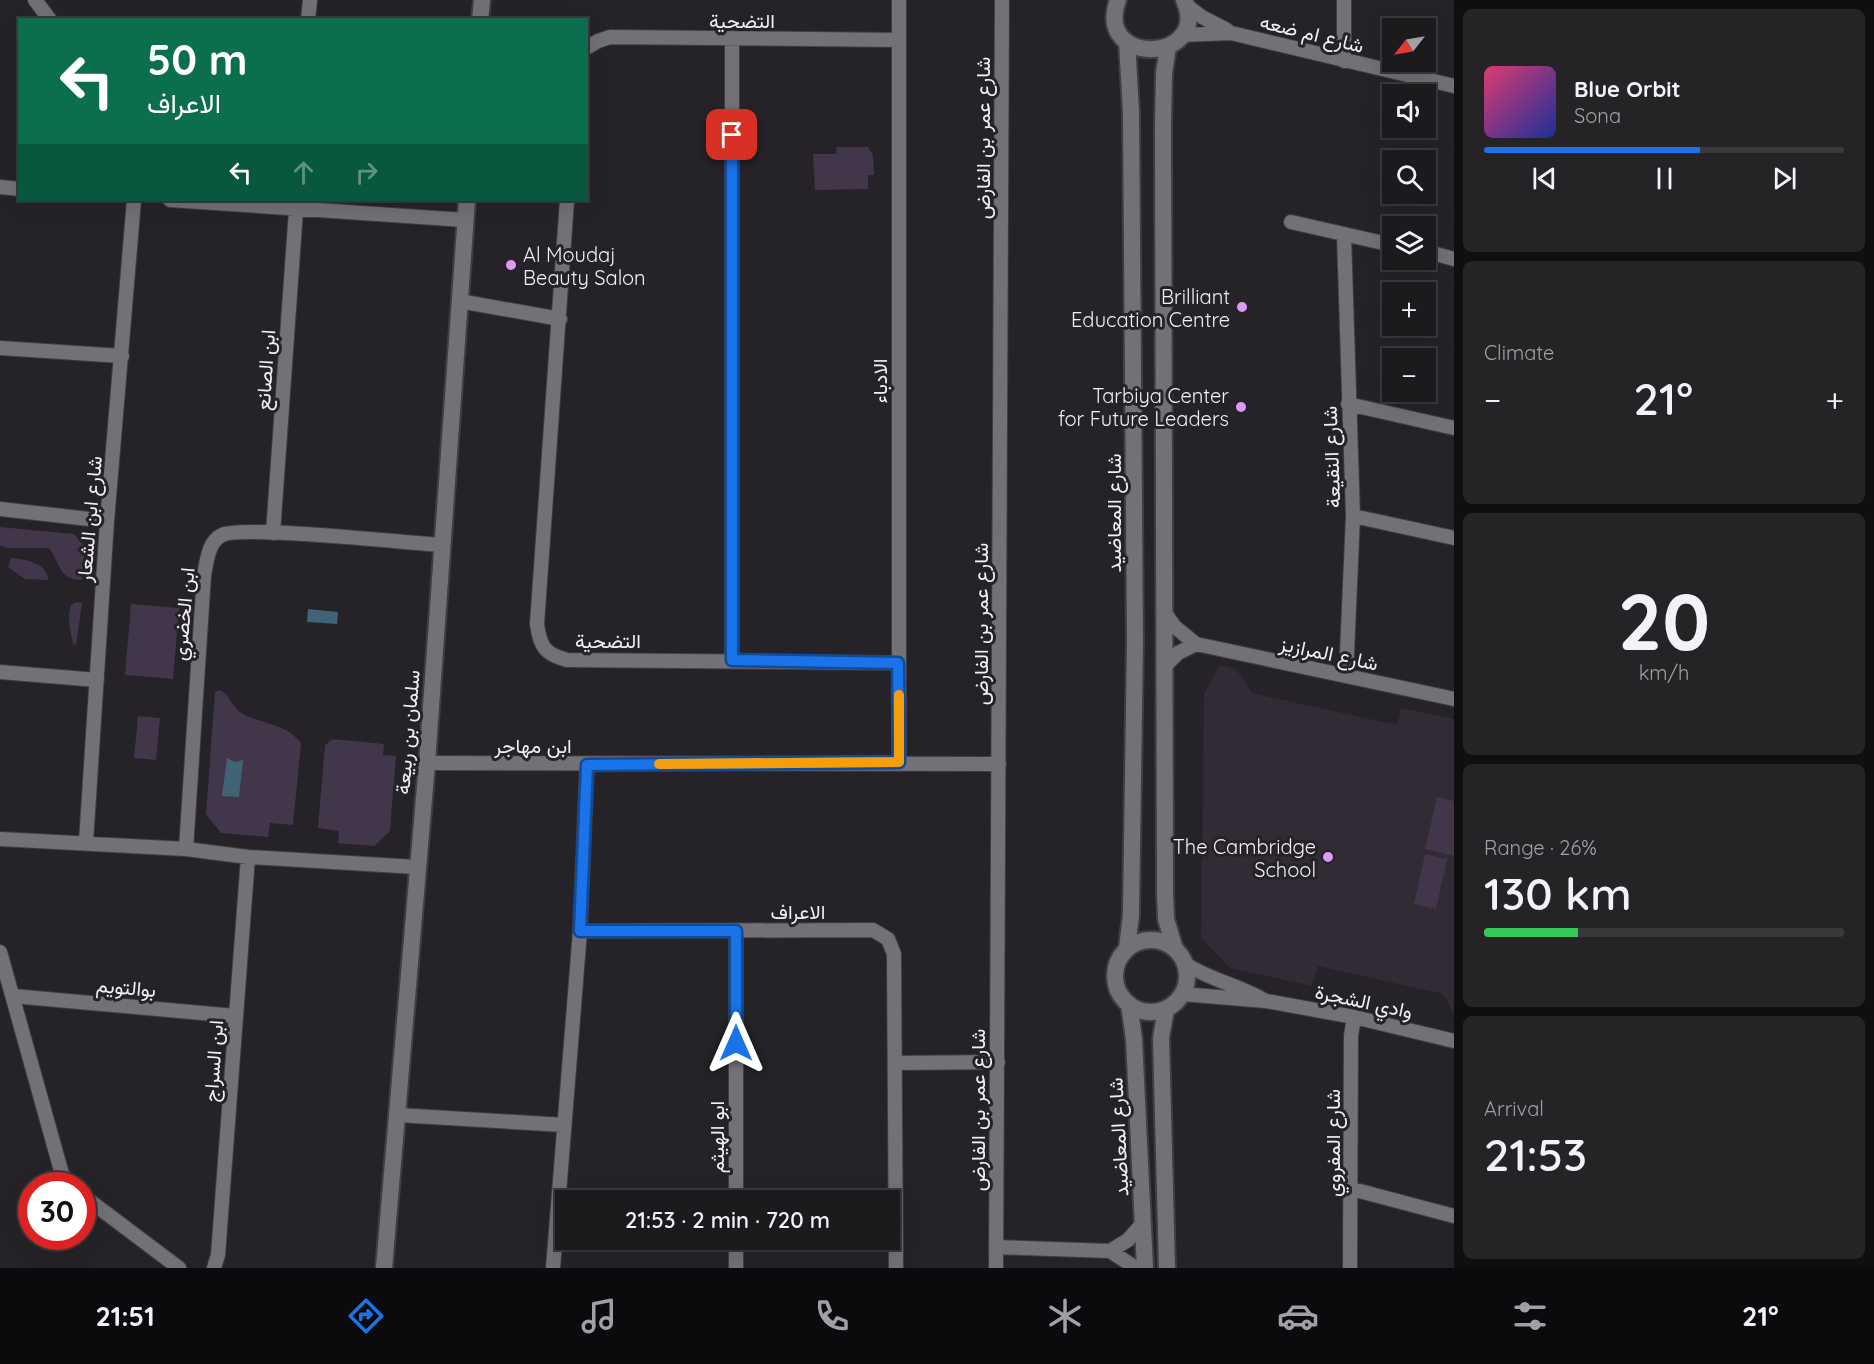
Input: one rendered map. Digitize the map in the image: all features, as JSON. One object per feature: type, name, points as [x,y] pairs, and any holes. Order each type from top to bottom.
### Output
[{"type":"street","points":[[35,0],[39,9],[48,18]]},
{"type":"street","points":[[308,18],[310,0]]},
{"type":"street","points":[[480,18],[482,0]]},
{"type":"street","name":"الادباء","points":[[899,0],[899,762]]},
{"type":"street","name":"شارع عمر بن الفارض","points":[[996,1268],[1002,0]]},
{"type":"street","name":"شارع المعاضيد","points":[[1118,0],[1115,21],[1127,42],[1131,112],[1135,642],[1131,915],[1127,948]]},
{"type":"street","points":[[1344,0],[1344,61]]},
{"type":"street","points":[[1127,42],[1147,51],[1168,47],[1181,35],[1187,20],[1185,2]]},
{"type":"street","name":"شارع ام ضعه","points":[[1185,2],[1202,17],[1232,33]]},
{"type":"street","name":"شارع ام ضعه","points":[[1181,35],[1206,32],[1232,33],[1454,86]]},
{"type":"street","name":"التضحية","points":[[588,47],[610,37],[732,40],[899,39]]},
{"type":"street","points":[[732,40],[732,660]]},
{"type":"street","points":[[1167,1268],[1161,1038],[1166,1009],[1182,994],[1187,979],[1166,910],[1163,116],[1168,47]]},
{"type":"street","points":[[0,187],[18,189]]},
{"type":"street","name":"شارع ابن الشعار","points":[[86,842],[107,521],[134,201]]},
{"type":"street","points":[[183,201],[465,220]]},
{"type":"street","name":"سلمان بن ربيعة","points":[[384,1268],[416,867],[427,764],[467,201]]},
{"type":"street","name":"التضحية","points":[[567,201],[537,624],[543,647],[552,656],[567,660],[898,663]]},
{"type":"street","name":"ابن الصانع","points":[[273,533],[296,210]]},
{"type":"street","points":[[1291,222],[1382,243]]},
{"type":"street","name":"شارع النقيعة","points":[[1344,236],[1353,516],[1346,676]]},
{"type":"street","points":[[1436,254],[1454,259]]},
{"type":"street","points":[[459,301],[560,319]]},
{"type":"street","points":[[0,348],[122,356]]},
{"type":"street","points":[[1348,404],[1454,428]]},
{"type":"street","points":[[0,509],[107,521]]},
{"type":"street","points":[[1353,516],[1454,538]]},
{"type":"street","name":"ابن الخضري","points":[[186,849],[204,575],[208,554],[214,541],[226,533],[273,533],[442,545]]},
{"type":"street","name":"شارع المرازيز","points":[[1165,613],[1175,627],[1196,644],[1454,699]]},
{"type":"street","points":[[1165,666],[1178,653],[1196,644]]},
{"type":"street","points":[[0,672],[97,680]]},
{"type":"street","name":"ابن مهاجر","points":[[427,764],[899,762],[999,764]]},
{"type":"street","points":[[553,1268],[580,931],[587,765]]},
{"type":"street","points":[[0,838],[86,842],[186,849],[248,857],[416,867]]},
{"type":"street","name":"ابن السراج","points":[[214,1268],[218,1255],[248,857]]},
{"type":"street","name":"الاعراف","points":[[580,931],[873,930],[884,935],[894,954],[896,1268]]},
{"type":"street","name":"ابو الهيثم","points":[[736,931],[736,1190]]},
{"type":"street","points":[[1166,1009],[1147,1011],[1129,1004],[1119,992],[1115,977],[1118,961],[1127,948],[1151,940],[1180,956]]},
{"type":"street","points":[[0,952],[61,1172]]},
{"type":"street","name":"وادي الشجرة","points":[[1180,956],[1205,976],[1250,992],[1266,1001]]},
{"type":"street","name":"وادي الشجرة","points":[[1182,994],[1266,1001],[1354,1017],[1454,1041]]},
{"type":"street","name":"بوالتويم","points":[[13,996],[235,1016]]},
{"type":"street","name":"شارع المعاضيد","points":[[1129,1004],[1134,1039],[1145,1268]]},
{"type":"street","name":"شارع المفروي","points":[[1350,1268],[1351,1036],[1354,1017]]},
{"type":"street","points":[[896,1063],[998,1062]]},
{"type":"street","points":[[398,1115],[564,1125]]},
{"type":"street","points":[[1352,1189],[1454,1216]]},
{"type":"street","points":[[96,1206],[179,1268]]},
{"type":"street","points":[[1110,1251],[1128,1240],[1143,1223]]},
{"type":"street","points":[[996,1247],[1110,1251],[1136,1268]]},
{"type":"street","points":[[736,1250],[736,1268]]},
{"type":"shaded area","points":[[837,147],[868,147],[873,155],[874,175],[868,175],[868,189],[815,190],[813,154],[836,154]]},
{"type":"shaded area","points":[[0,527],[74,534],[85,547],[82,580],[64,574],[49,548],[7,548],[0,545]]},
{"type":"shaded area","points":[[11,558],[35,563],[44,570],[48,580],[25,579],[8,567]]},
{"type":"shaded area","points":[[76,602],[82,603],[76,645],[73,643],[69,619],[71,605]]},
{"type":"shaded area","points":[[131,604],[179,608],[173,679],[125,675]]},
{"type":"shaded area","name":"The Cambridge School","points":[[1219,665],[1236,669],[1252,693],[1397,725],[1401,708],[1454,719],[1454,1014],[1443,994],[1318,966],[1312,986],[1230,968],[1201,938],[1204,694]]},
{"type":"shaded area","points":[[220,690],[243,714],[288,731],[301,743],[293,825],[270,823],[268,837],[221,833],[206,814],[215,692]]},
{"type":"shaded area","points":[[138,716],[160,718],[156,760],[134,758]]},
{"type":"shaded area","points":[[333,739],[384,744],[383,755],[396,756],[390,831],[374,846],[338,843],[339,831],[318,828],[325,745]]},
{"type":"shaded area","points":[[1437,797],[1454,801],[1454,856],[1425,849]]},
{"type":"shaded area","points":[[1425,854],[1447,859],[1436,909],[1414,904]]},
{"type":"water","points":[[308,609],[338,612],[337,624],[307,622]]},
{"type":"water","points":[[227,758],[235,762],[243,760],[239,797],[222,796]]},
{"type":"slow traffic","points":[[659,764],[899,762],[899,695]]},
{"type":"place","name":"Al Moudaj Beauty Salon","points":[[511,265]]},
{"type":"place","name":"Brilliant Education Centre","points":[[1242,307]]},
{"type":"place","name":"Tarbiya Center for Future Leaders","points":[[1241,407]]},
{"type":"place","name":"The Cambridge School","points":[[1328,857]]},
{"type":"route","points":[[732,135],[732,660],[898,663],[899,702],[899,762],[587,765],[580,931],[736,931],[736,1043]]}]
